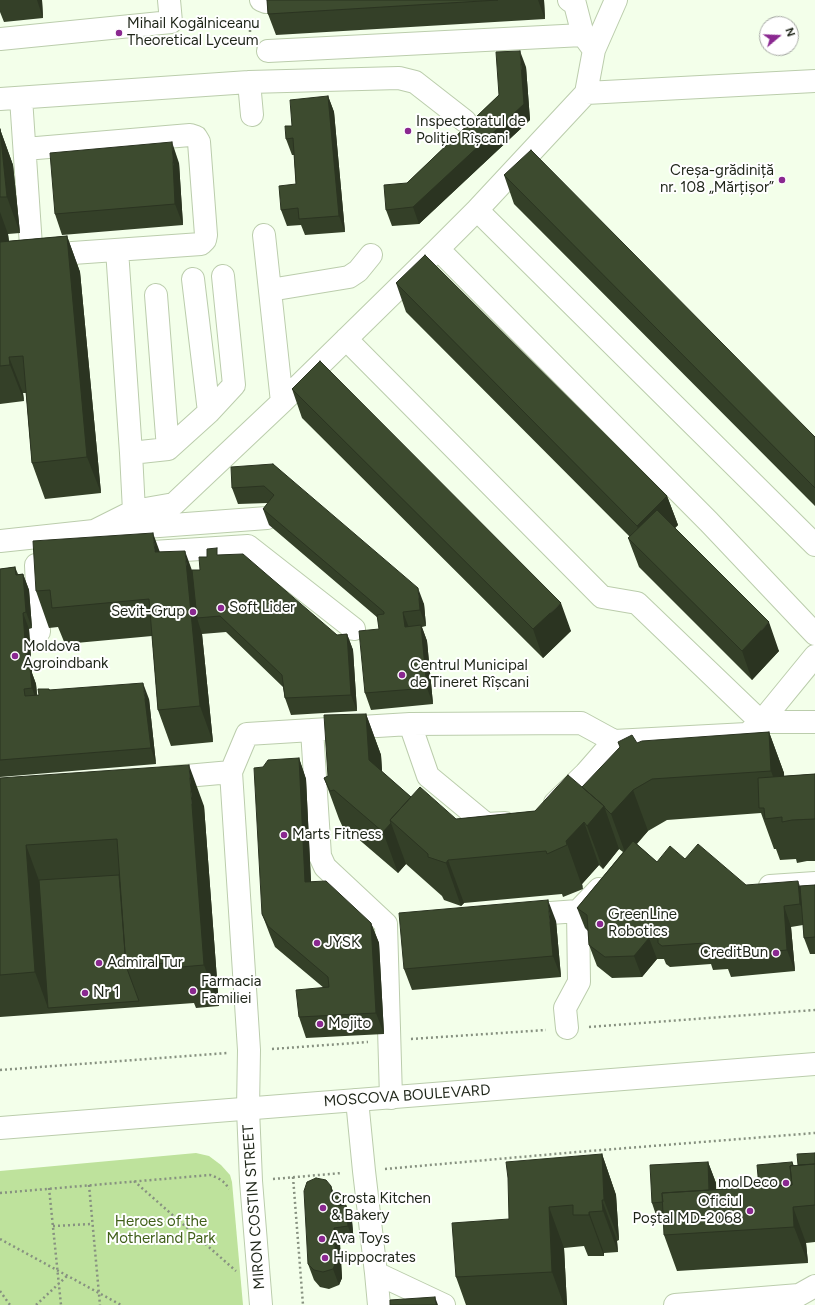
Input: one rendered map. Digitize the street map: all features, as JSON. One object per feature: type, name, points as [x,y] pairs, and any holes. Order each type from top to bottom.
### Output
[{"type":"main road","points":[[0,39],[171,22],[169,0]]},
{"type":"main road","points":[[261,0],[266,2],[309,0]]},
{"type":"main road","points":[[94,531],[134,511],[174,504],[282,402],[438,249],[477,210],[586,93],[589,43],[575,4],[568,0]]},
{"type":"main road","points":[[589,43],[616,0]]},
{"type":"main road","points":[[268,51],[589,43]]},
{"type":"main road","points":[[25,150],[190,135],[196,137],[199,142],[206,234],[206,240],[201,244],[44,255],[36,253],[31,246],[25,150],[10,98],[248,82],[399,78],[415,82],[465,121]]},
{"type":"main road","points":[[586,93],[815,81]]},
{"type":"main road","points":[[248,82],[252,115]]},
{"type":"main road","points":[[477,210],[815,545]]},
{"type":"main road","points":[[264,235],[282,402]]},
{"type":"main road","points":[[438,249],[709,522],[815,634]]},
{"type":"main road","points":[[117,250],[134,511]]},
{"type":"main road","points":[[270,290],[349,277],[358,271],[371,255]]},
{"type":"main road","points":[[131,453],[168,449],[209,412],[234,385],[223,276]]},
{"type":"main road","points":[[193,279],[209,412]]},
{"type":"main road","points":[[156,295],[168,449]]},
{"type":"main road","points":[[346,339],[602,597],[637,603],[761,722],[815,722]]},
{"type":"main road","points":[[0,541],[94,531],[267,518]]},
{"type":"main road","points":[[94,531],[138,553],[248,546],[354,628]]},
{"type":"main road","points":[[34,538],[39,632]]},
{"type":"main road","points":[[145,780],[231,772],[247,734],[410,724],[581,722],[614,741],[747,734],[761,722],[815,656]]},
{"type":"main road","points":[[410,724],[428,776],[486,824],[549,814],[614,741]]},
{"type":"main road","points":[[312,730],[320,856],[325,867],[386,924],[391,1098]]},
{"type":"main road","name":"MIRON COSTIN STREET","points":[[231,772],[249,1050],[248,1109],[251,1181],[261,1305]]},
{"type":"main road","points":[[501,916],[578,911],[614,873]]},
{"type":"main road","points":[[756,887],[815,883]]},
{"type":"main road","points":[[567,1028],[565,1008],[579,982],[578,911]]},
{"type":"main road","points":[[386,924],[409,922]]},
{"type":"main road","name":"MOSCOVA BOULEVARD","points":[[0,1128],[815,1064]]},
{"type":"main road","points":[[357,1100],[379,1305]]},
{"type":"main road","points":[[376,1273],[444,1305]]},
{"type":"main road","points":[[675,1305],[799,1295],[815,1286]]},
{"type":"path","points":[[303,1305],[293,1177],[815,1133]]},
{"type":"path","points":[[0,1192],[210,1175],[225,1183],[231,1194]]},
{"type":"path","points":[[134,1181],[237,1272]]},
{"type":"path","points":[[89,1185],[100,1305]]},
{"type":"path","points":[[49,1188],[61,1305]]},
{"type":"path","points":[[53,1226],[92,1224]]},
{"type":"path","points":[[0,1239],[121,1305]]},
{"type":"path","points":[[36,1305],[67,1276]]},
{"type":"path","points":[[0,1291],[10,1305]]},
{"type":"green space","name":"Heroes of the Motherland Park","points":[[196,1153],[209,1156],[221,1165],[230,1175],[232,1182],[243,1305],[0,1305],[0,1171]]},
{"type":"building","points":[[267,0],[498,0],[268,14]]},
{"type":"building","points":[[520,51],[524,104],[413,207],[386,210],[384,185],[407,183],[499,95],[496,52]]},
{"type":"building","points":[[328,96],[339,216],[299,219],[298,208],[281,210],[279,186],[296,184],[293,138],[286,139],[285,126],[292,126],[290,100]]},
{"type":"building","points":[[0,129],[7,197],[0,197]]},
{"type":"building","points":[[172,142],[175,204],[55,214],[50,153]]},
{"type":"building","points":[[531,150],[815,437],[815,488],[504,175]]},
{"type":"building","points":[[67,236],[87,457],[32,463],[23,356],[9,357],[10,365],[0,366],[0,242]]},
{"type":"building","points":[[425,255],[667,496],[637,526],[396,283]]},
{"type":"building","points":[[320,361],[561,603],[533,629],[292,389]]},
{"type":"building","points":[[273,464],[418,588],[420,610],[403,612],[405,627],[421,625],[427,688],[365,693],[359,631],[379,629],[377,615],[384,614],[384,612],[263,509],[274,495],[264,486],[232,488],[231,467]]},
{"type":"building","points":[[657,510],[769,622],[742,651],[628,538]]},
{"type":"building","points":[[153,533],[155,552],[185,551],[200,706],[158,710],[149,599],[52,608],[50,590],[36,591],[33,541]]},
{"type":"building","points":[[217,548],[217,555],[243,554],[337,635],[347,634],[351,695],[285,698],[282,675],[220,616],[197,618],[192,570],[200,570],[199,557],[207,557],[207,549]]},
{"type":"building","name":"Moldova Agroindbank","points":[[15,567],[16,575],[23,574],[26,612],[23,613],[27,668],[30,668],[32,688],[24,689],[25,696],[39,695],[38,689],[49,690],[143,683],[151,748],[0,760],[0,569]]},
{"type":"building","points":[[366,714],[369,760],[411,797],[390,820],[391,823],[383,832],[334,790],[330,791],[324,778],[328,776],[324,715]]},
{"type":"building","points":[[769,732],[771,771],[652,779],[633,790],[611,814],[582,787],[620,747],[618,742],[632,735],[637,743],[642,741]]},
{"type":"building","points":[[299,758],[305,882],[326,881],[371,923],[376,1013],[299,1017],[296,990],[329,987],[328,977],[268,926],[262,914],[254,768],[263,767],[268,760]]},
{"type":"building","points":[[189,765],[204,965],[181,967],[180,962],[126,966],[117,839],[26,845],[35,972],[0,975],[0,778]]},
{"type":"building","points":[[815,774],[815,819],[782,822],[782,817],[765,819],[764,808],[759,808],[758,778]]},
{"type":"building","points":[[568,775],[604,806],[587,826],[584,822],[566,841],[567,845],[547,854],[546,851],[448,860],[446,863],[428,857],[428,854],[390,820],[420,787],[456,819],[535,811]]},
{"type":"building","points":[[633,841],[657,862],[670,846],[685,859],[698,844],[746,885],[798,881],[800,904],[784,906],[787,950],[724,956],[723,948],[706,949],[705,943],[662,946],[658,943],[658,938],[649,938],[634,956],[605,957],[589,945],[587,915],[577,908]]},
{"type":"building","points":[[119,875],[126,966],[139,1001],[48,1008],[39,880]]},
{"type":"building","points":[[815,885],[815,937],[804,938],[800,886]]},
{"type":"building","points":[[548,900],[553,956],[404,969],[399,913]]},
{"type":"building","points":[[815,1153],[815,1164],[798,1165],[797,1154]]},
{"type":"building","points":[[602,1154],[603,1211],[589,1212],[589,1215],[573,1215],[573,1205],[549,1207],[552,1272],[456,1277],[452,1223],[509,1219],[506,1162]]},
{"type":"building","points":[[708,1162],[709,1190],[662,1193],[663,1202],[652,1203],[650,1165]]},
{"type":"building","points":[[792,1162],[793,1165],[790,1166],[792,1185],[759,1187],[757,1165]]},
{"type":"building","points":[[815,1164],[815,1205],[793,1207],[794,1227],[664,1235],[662,1193],[792,1185],[790,1166]]},
{"type":"building","points":[[316,1178],[326,1180],[331,1186],[332,1195],[338,1194],[339,1206],[346,1205],[348,1226],[334,1228],[336,1262],[333,1269],[323,1272],[314,1270],[308,1264],[304,1191],[307,1182]]},
{"type":"building","points":[[435,1297],[436,1305],[390,1305],[390,1300]]},
{"type":"place","name":"Mihail Kogălniceanu Theoretical Lyceum","points":[[119,33]]},
{"type":"place","name":"Inspectoratul de Poliție Rîșcani","points":[[408,131]]},
{"type":"place","name":"Creșa-grădiniță nr. 108 „Mărțișor”","points":[[782,180]]},
{"type":"place","name":"Soft Lider","points":[[221,608]]},
{"type":"place","name":"Sevit-Grup","points":[[193,612]]},
{"type":"place","name":"Moldova Agroindbank","points":[[15,656]]},
{"type":"place","name":"Centrul Municipal de Tineret Rîșcani","points":[[402,675]]},
{"type":"place","name":"Marts Fitness","points":[[284,835]]},
{"type":"place","name":"GreenLine Robotics","points":[[600,924]]},
{"type":"place","name":"JYSK","points":[[317,943]]},
{"type":"place","name":"CreditBun","points":[[776,953]]},
{"type":"place","name":"Admiral Tur","points":[[99,963]]},
{"type":"place","name":"Farmacia Familiei","points":[[193,991]]},
{"type":"place","name":"Nr 1","points":[[85,993]]},
{"type":"place","name":"Mojito","points":[[320,1024]]},
{"type":"place","name":"molDeco","points":[[786,1183]]},
{"type":"place","name":"Crosta Kitchen & Bakery","points":[[323,1208]]},
{"type":"place","name":"Oficiul Poștal MD-2068","points":[[750,1211]]},
{"type":"place","name":"Ava Toys","points":[[322,1239]]},
{"type":"place","name":"Hippocrates","points":[[325,1258]]}]
